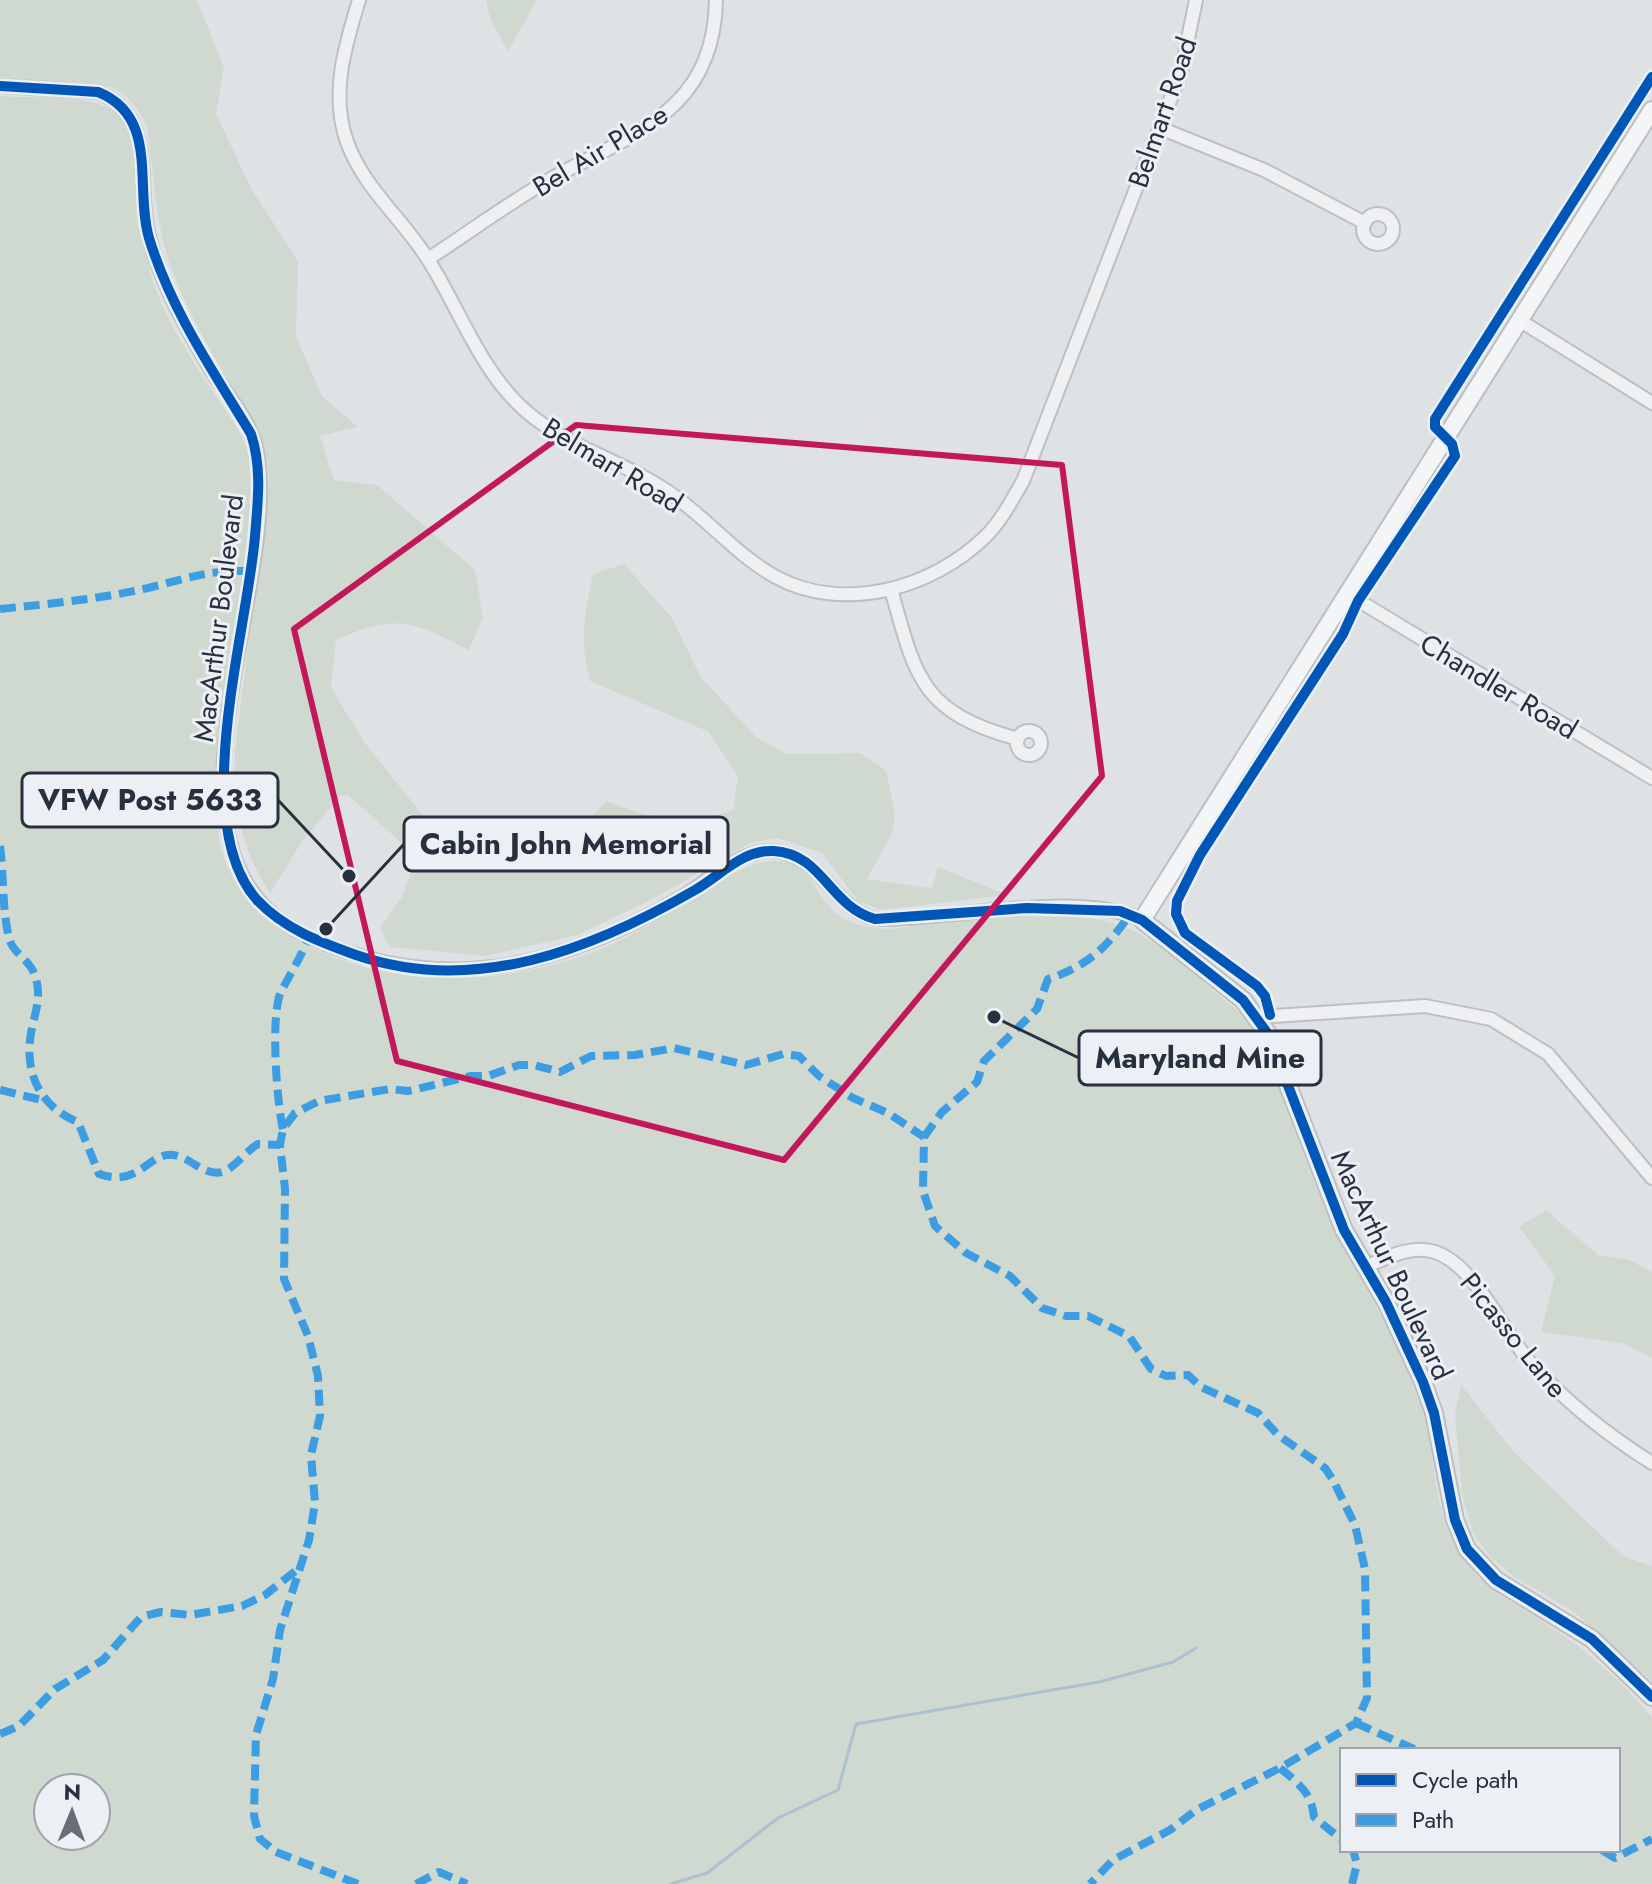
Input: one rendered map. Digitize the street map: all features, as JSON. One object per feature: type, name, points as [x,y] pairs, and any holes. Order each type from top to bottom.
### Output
[{"type":"main road","points":[[1142,920],[1652,110]]},
{"type":"main road","name":"MacArthur Boulevard","points":[[1142,920],[1224,984],[1258,1017],[1276,1052],[1344,1230],[1386,1302],[1430,1402],[1449,1497],[1467,1549],[1496,1580],[1592,1639],[1652,1697]]},
{"type":"street","name":"Belmart Road","points":[[359,0],[343,53],[339,83],[347,142],[365,180],[428,259],[490,371],[525,411],[555,434],[673,495],[736,552],[777,578],[835,594],[891,589],[935,574],[965,555],[988,534],[1011,503],[1026,473],[1160,128],[1185,58],[1196,0]]},
{"type":"street","name":"Bel Air Place","points":[[428,259],[554,177],[633,138],[664,117],[679,103],[705,60],[716,27],[716,0]]},
{"type":"street","name":"MacArthur Boulevard","points":[[0,86],[98,92],[111,97],[131,118],[139,133],[146,220],[157,261],[182,322],[251,434],[256,449],[259,491],[254,545],[222,787],[228,845],[236,865],[257,899],[275,916],[309,937],[374,961],[419,967],[496,968],[538,961],[632,926],[743,858],[772,851],[806,860],[847,907],[875,919],[1067,908],[1120,911],[1142,920]]},
{"type":"street","points":[[1160,128],[1264,170],[1365,223]]},
{"type":"street","points":[[1519,320],[1652,403]]},
{"type":"street","points":[[891,589],[910,656],[935,698],[976,728],[1018,739]]},
{"type":"street","name":"Chandler Road","points":[[1346,593],[1652,778]]},
{"type":"street","points":[[1258,1017],[1425,1006],[1491,1019],[1548,1054],[1652,1178]]},
{"type":"street","name":"Picasso Lane","points":[[1365,1267],[1420,1250],[1436,1252],[1453,1262],[1469,1277],[1531,1364],[1574,1408],[1652,1463]]},
{"type":"highlighted area","points":[[576,425],[1062,465],[1102,776],[784,1160],[397,1061],[294,629]]},
{"type":"shaded area","points":[[0,0],[197,0],[224,67],[216,114],[252,190],[298,261],[296,337],[322,396],[358,427],[320,436],[334,480],[377,485],[475,570],[483,618],[469,650],[418,627],[404,624],[374,626],[336,640],[331,688],[365,743],[432,827],[455,864],[490,868],[566,847],[606,801],[682,827],[733,810],[738,777],[709,732],[590,681],[584,627],[593,574],[624,564],[672,618],[700,676],[756,737],[787,754],[860,753],[886,771],[893,807],[893,828],[867,879],[932,888],[938,867],[1007,895],[881,910],[858,901],[822,853],[777,838],[750,843],[649,901],[577,935],[485,956],[390,947],[380,928],[403,895],[416,856],[348,795],[340,796],[301,843],[270,893],[251,858],[240,824],[235,770],[269,479],[264,447],[251,418],[200,331],[174,276],[159,220],[147,125],[128,98],[107,86],[0,77]]},
{"type":"shaded area","points":[[486,0],[537,0],[508,51],[491,21]]},
{"type":"shaded area","points":[[0,96],[82,100],[111,109],[120,117],[132,149],[145,246],[155,287],[180,339],[246,444],[252,471],[251,513],[220,719],[217,809],[222,853],[231,874],[256,909],[289,936],[343,960],[386,972],[430,977],[476,977],[521,972],[608,946],[647,926],[725,877],[741,869],[772,861],[795,865],[839,915],[865,926],[887,929],[977,919],[1078,917],[1107,922],[1141,935],[1189,969],[1250,1026],[1278,1087],[1318,1191],[1396,1348],[1419,1402],[1429,1437],[1442,1513],[1465,1561],[1498,1593],[1579,1647],[1617,1680],[1652,1717],[1652,1884],[0,1884]]},
{"type":"shaded area","points":[[1546,1210],[1598,1255],[1629,1260],[1652,1272],[1652,1358],[1622,1343],[1541,1332],[1555,1276],[1519,1227]]},
{"type":"shaded area","points":[[1461,1385],[1514,1452],[1623,1556],[1652,1566],[1652,1681],[1573,1611],[1514,1577],[1490,1557],[1474,1535],[1462,1495],[1455,1413]]},
{"type":"waterway","points":[[671,1884],[707,1873],[778,1818],[838,1790],[856,1724],[1099,1682],[1173,1662],[1196,1648]]},
{"type":"marked path","points":[[0,609],[111,595],[209,573],[251,571]]},
{"type":"marked path","points":[[0,846],[9,938],[13,948],[32,968],[37,981],[37,1003],[29,1048],[33,1075],[45,1098],[65,1116],[78,1122],[99,1174],[124,1177],[157,1159],[173,1155],[218,1173],[225,1171],[258,1144],[280,1145]]},
{"type":"marked path","points":[[924,1137],[942,1112],[977,1082],[984,1061],[1037,1009],[1048,979],[1085,962],[1113,936],[1130,914]]},
{"type":"marked path","points":[[283,1129],[276,1060],[278,1003],[309,937]]},
{"type":"marked path","points":[[358,1884],[276,1852],[260,1839],[254,1816],[256,1735],[273,1679],[280,1630],[309,1540],[315,1503],[311,1455],[320,1416],[318,1376],[308,1336],[284,1279],[285,1189],[280,1145],[283,1129],[295,1113],[319,1101],[390,1089],[408,1091],[471,1076],[488,1076],[519,1065],[534,1065],[560,1072],[591,1056],[635,1055],[674,1048],[746,1065],[783,1054],[799,1056],[819,1076],[853,1098],[888,1113],[924,1137],[923,1191],[935,1226],[966,1253],[1010,1276],[1042,1308],[1066,1316],[1088,1316],[1129,1336],[1151,1369],[1166,1376],[1188,1375],[1201,1387],[1258,1413],[1278,1435],[1325,1468],[1333,1480],[1355,1525],[1365,1569],[1367,1698],[1356,1723],[1280,1768],[1196,1810],[1170,1830],[1113,1860],[1090,1884]]},
{"type":"marked path","points":[[0,1090],[42,1100]]},
{"type":"marked path","points":[[0,1734],[19,1726],[55,1689],[103,1660],[141,1617],[161,1612],[190,1615],[242,1606],[265,1595],[298,1569]]},
{"type":"marked path","points":[[1356,1723],[1412,1748]]},
{"type":"marked path","points":[[1280,1768],[1307,1795],[1314,1817],[1340,1838]]},
{"type":"marked path","points":[[1605,1852],[1615,1858],[1652,1839]]},
{"type":"marked path","points":[[1352,1884],[1357,1864],[1354,1852]]},
{"type":"marked path","points":[[416,1884],[439,1872],[467,1884]]},
{"type":"cycle path","points":[[1270,1015],[1265,996],[1257,986],[1185,933],[1176,914],[1177,901],[1200,855],[1343,634],[1358,601],[1455,456],[1452,444],[1435,427],[1435,419],[1652,77]]},
{"type":"cycle path","points":[[0,86],[98,92],[117,103],[130,118],[141,155],[145,218],[158,265],[194,339],[251,434],[258,472],[255,536],[227,726],[224,776],[226,824],[237,866],[257,900],[291,927],[356,955],[401,966],[445,970],[489,968],[532,960],[574,947],[656,911],[752,854],[774,851],[791,854],[804,861],[847,903],[875,919],[1027,908],[1120,911],[1142,920],[1243,1000],[1268,1034],[1344,1230],[1386,1302],[1423,1382],[1434,1413],[1455,1520],[1467,1549],[1496,1580],[1592,1639],[1652,1697]]},
{"type":"place","name":"VFW Post 5633","points":[[349,876]]},
{"type":"place","name":"Cabin John Memorial","points":[[326,929]]},
{"type":"place","name":"Maryland Mine","points":[[994,1017]]}]
